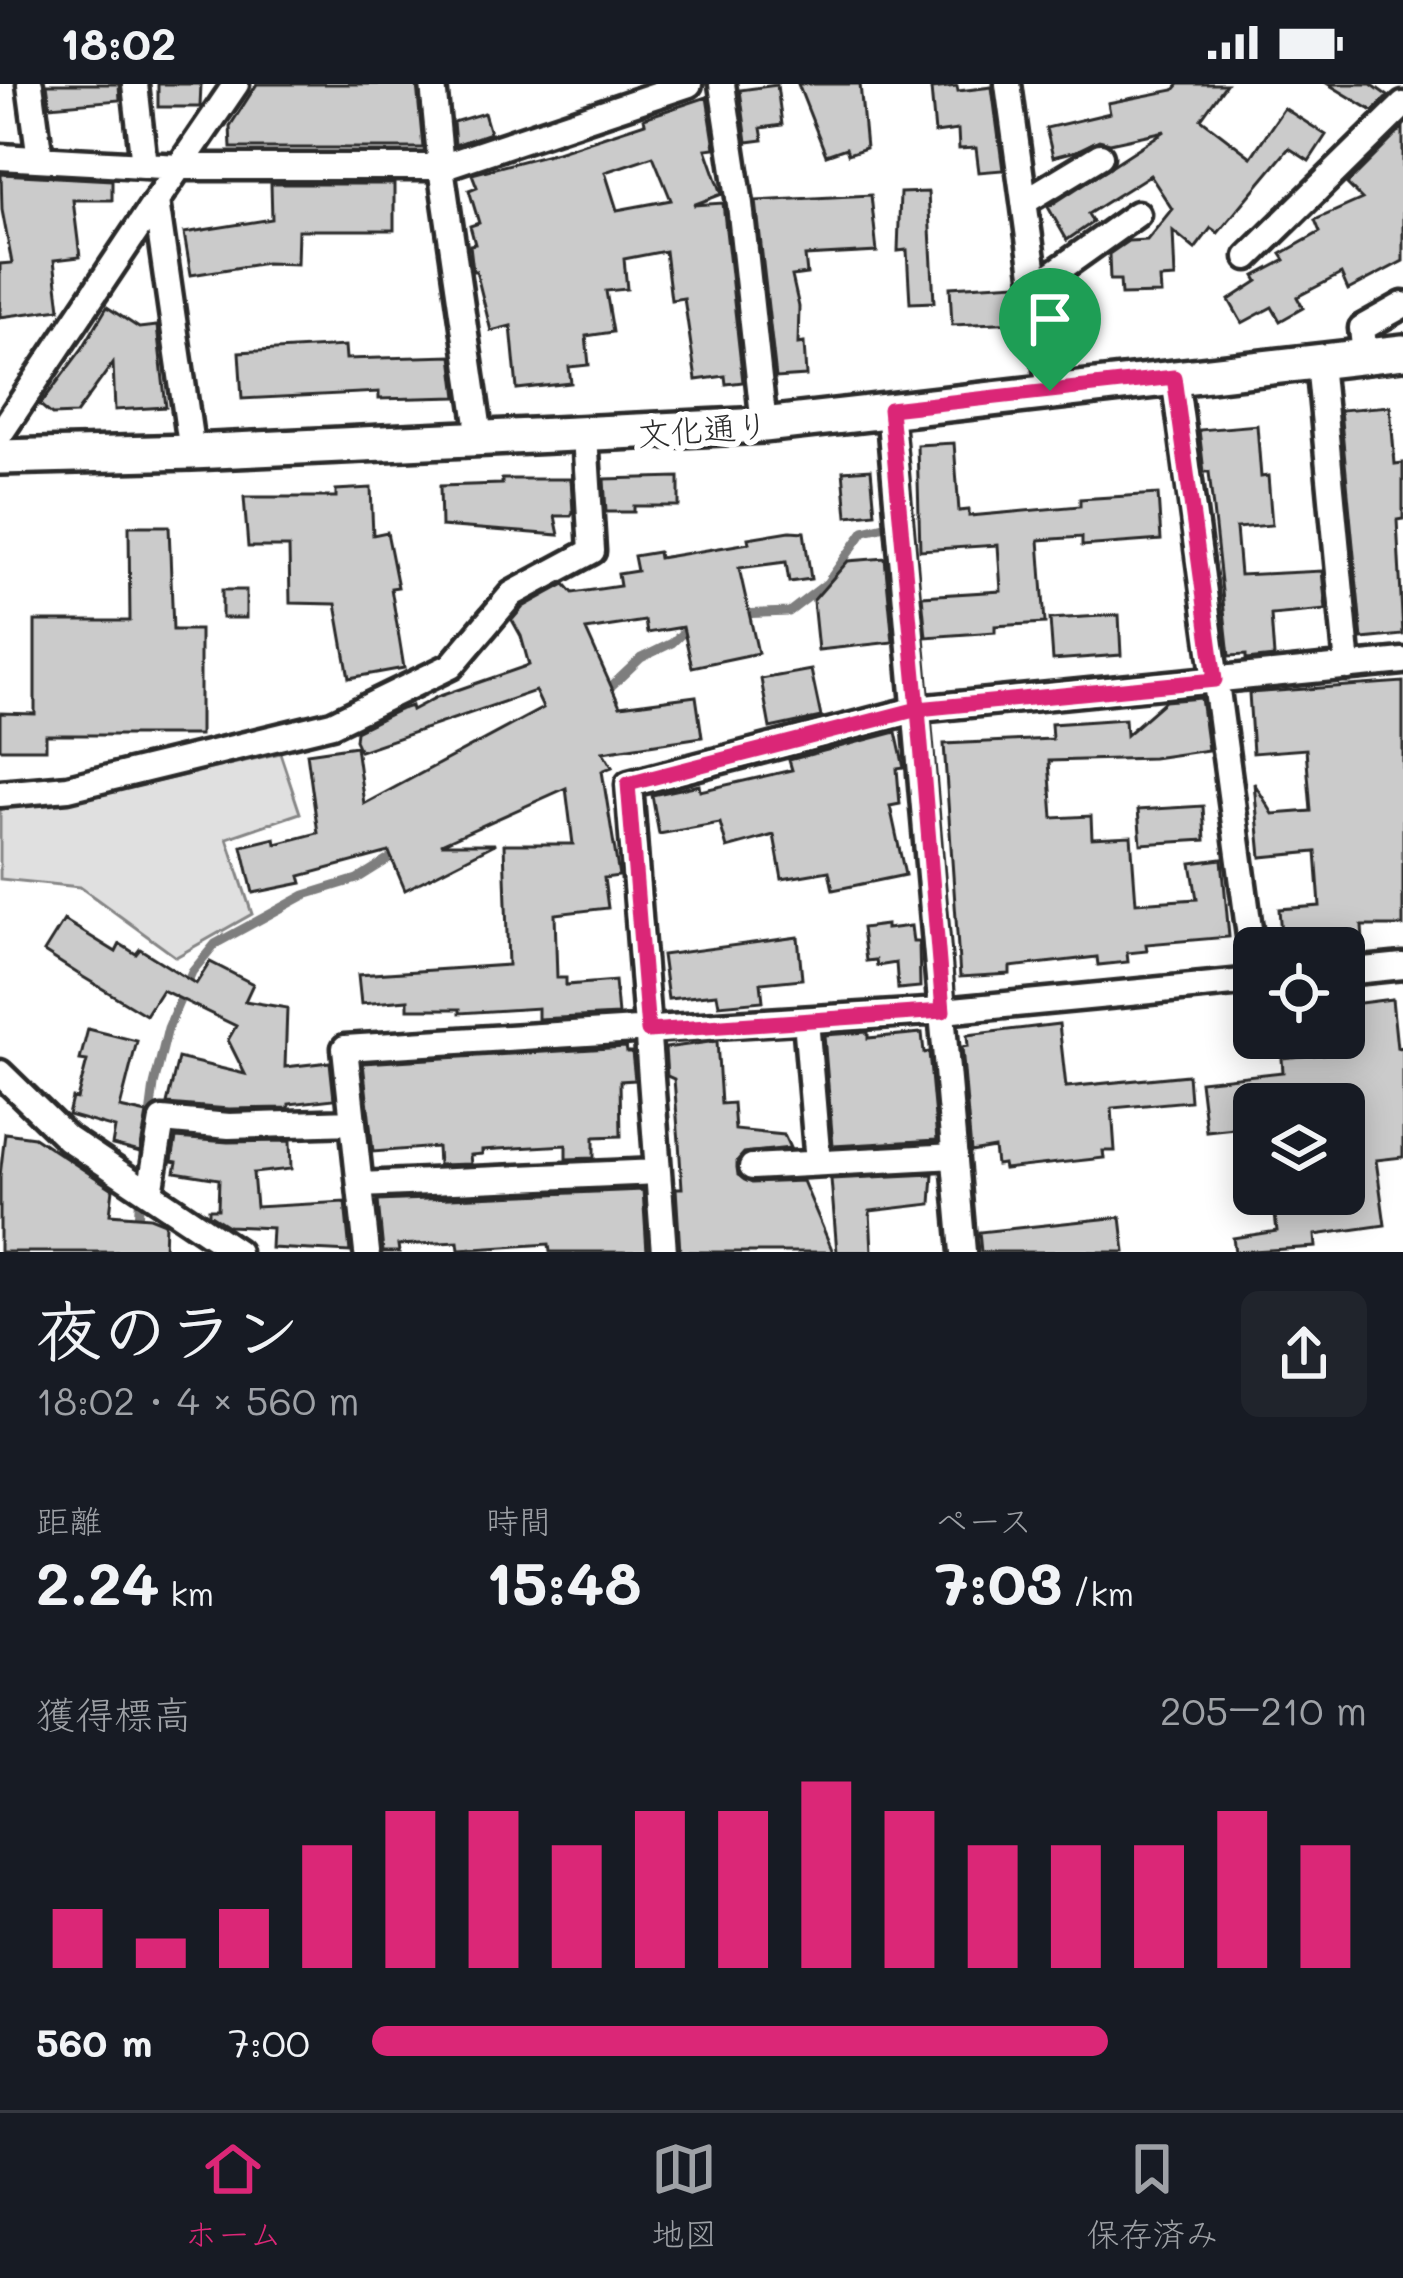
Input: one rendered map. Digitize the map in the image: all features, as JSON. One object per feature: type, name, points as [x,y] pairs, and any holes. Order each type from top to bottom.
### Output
[{"type":"street","points":[[30,84],[40,159]]},
{"type":"street","points":[[135,84],[144,165]]},
{"type":"street","points":[[0,434],[236,84]]},
{"type":"street","points":[[433,84],[480,438]]},
{"type":"street","points":[[0,157],[180,167],[441,167],[689,84]]},
{"type":"street","points":[[722,84],[764,425]]},
{"type":"street","points":[[1008,84],[1050,391]]},
{"type":"street","points":[[1247,257],[1403,105]]},
{"type":"street","points":[[1024,202],[1100,156]]},
{"type":"street","points":[[156,201],[192,452]]},
{"type":"street","points":[[1036,286],[1137,214]]},
{"type":"street","points":[[1365,356],[1363,328],[1403,305]]},
{"type":"street","name":"文化通り","points":[[0,457],[764,425],[1403,352]]},
{"type":"street","points":[[1319,362],[1348,667]]},
{"type":"street","points":[[1174,377],[1249,927]]},
{"type":"street","points":[[890,409],[962,1252]]},
{"type":"street","points":[[0,794],[68,788],[332,724],[451,666],[512,594],[592,550],[585,435]]},
{"type":"street","points":[[664,1252],[628,784],[918,709],[1403,662]]},
{"type":"street","points":[[1365,970],[1403,966]]},
{"type":"street","points":[[367,1252],[345,1048],[943,1011],[1233,983]]},
{"type":"street","points":[[806,1020],[818,1163]]},
{"type":"street","points":[[0,1073],[68,1138],[237,1252]]},
{"type":"street","points":[[150,1193],[162,1120],[230,1126],[353,1122]]},
{"type":"street","points":[[752,1167],[955,1156]]},
{"type":"street","points":[[359,1185],[658,1172]]},
{"type":"shaded area","points":[[280,753],[300,813],[227,838],[252,914],[176,957],[80,887],[0,879],[0,805],[82,799]]},
{"type":"building","points":[[47,84],[119,84],[120,100],[50,106]]},
{"type":"building","points":[[158,84],[201,84],[200,107],[158,107]]},
{"type":"building","points":[[257,84],[417,84],[423,148],[231,148],[230,126]]},
{"type":"building","points":[[798,84],[860,84],[866,148],[826,155]]},
{"type":"building","points":[[1179,84],[1226,84],[1201,119],[1251,157],[1284,108],[1326,135],[1309,161],[1289,148],[1218,233],[1211,228],[1195,249],[1173,231],[1175,278],[1160,279],[1161,294],[1121,295],[1120,280],[1110,280],[1109,254],[1128,241],[1147,240],[1172,209],[1150,175],[1088,214],[1093,222],[1067,240],[1048,207],[1165,131],[1110,143],[1099,140],[1053,157],[1046,128],[1110,113],[1108,103],[1174,90]]},
{"type":"building","points":[[1328,84],[1371,84],[1388,96],[1373,111]]},
{"type":"building","points":[[777,85],[782,125],[761,128],[763,140],[747,142],[740,90]]},
{"type":"building","points":[[957,86],[958,91],[992,87],[1003,170],[979,172],[976,148],[959,149],[958,130],[935,133],[931,89]]},
{"type":"building","points":[[707,97],[715,148],[706,149],[722,194],[693,205],[723,203],[743,382],[726,384],[725,376],[696,380],[684,298],[671,300],[665,251],[624,259],[627,289],[606,291],[613,332],[586,336],[589,365],[569,367],[571,383],[517,389],[511,326],[491,331],[473,271],[470,245],[475,244],[470,226],[479,223],[469,190],[477,187],[472,174],[557,152],[645,123],[644,118]],"holes":[[[653,156],[671,200],[617,210],[605,172]]]},
{"type":"building","points":[[484,113],[490,133],[455,145],[453,122]]},
{"type":"building","points":[[1403,128],[1403,261],[1348,290],[1341,274],[1297,297],[1303,308],[1280,321],[1272,307],[1242,323],[1229,300],[1258,281],[1255,276],[1285,260],[1281,254],[1320,232],[1315,220],[1362,199],[1347,184]]},
{"type":"building","points":[[1,174],[112,180],[112,200],[73,200],[80,257],[54,260],[60,309],[0,317],[0,264],[12,263]]},
{"type":"building","points":[[271,184],[394,184],[394,230],[298,230],[297,264],[266,263],[191,275],[184,233],[272,219]]},
{"type":"building","points":[[928,192],[934,302],[910,303],[907,250],[898,251],[900,193]]},
{"type":"building","points":[[871,195],[877,252],[805,256],[807,274],[792,276],[806,376],[776,378],[756,201]]},
{"type":"building","points":[[1017,283],[1019,322],[952,325],[950,287]]},
{"type":"building","points":[[107,307],[139,328],[157,326],[166,407],[115,410],[113,363],[76,414],[52,415],[40,405]]},
{"type":"building","points":[[345,346],[346,359],[452,356],[457,397],[379,399],[379,392],[242,399],[239,352]]},
{"type":"building","points":[[1390,406],[1395,464],[1403,463],[1403,519],[1397,520],[1403,635],[1362,639],[1340,410]]},
{"type":"building","points":[[1257,425],[1261,477],[1268,476],[1272,525],[1236,528],[1240,575],[1322,571],[1326,610],[1271,615],[1274,657],[1246,660],[1246,655],[1229,656],[1209,472],[1204,472],[1199,430]]},
{"type":"building","points":[[954,443],[959,511],[969,510],[969,516],[1080,506],[1080,499],[1158,494],[1161,540],[1082,546],[1082,537],[1039,540],[1045,623],[926,637],[922,596],[1001,591],[998,545],[920,550],[917,445]]},
{"type":"building","points":[[871,469],[875,513],[847,516],[843,471]]},
{"type":"building","points":[[679,477],[679,506],[634,506],[634,512],[606,512],[604,479]]},
{"type":"building","points":[[502,479],[571,479],[573,512],[555,516],[559,535],[441,526],[440,486],[502,484]]},
{"type":"building","points":[[371,488],[373,535],[387,532],[398,587],[391,588],[404,668],[349,678],[336,604],[290,603],[289,547],[248,547],[244,497],[336,497],[336,490]]},
{"type":"building","points":[[129,526],[169,526],[173,630],[200,630],[200,735],[46,735],[46,749],[0,749],[0,713],[35,714],[35,621],[130,621]]},
{"type":"building","points":[[804,532],[811,579],[789,582],[786,562],[739,568],[758,653],[692,667],[683,627],[647,633],[645,621],[586,630],[620,706],[696,696],[702,737],[603,752],[612,767],[602,771],[619,876],[604,878],[608,908],[555,914],[557,978],[566,978],[566,985],[615,981],[618,1015],[538,1019],[538,1008],[460,1013],[460,1009],[408,1009],[408,1000],[361,1004],[358,975],[508,965],[504,844],[573,844],[566,788],[441,844],[495,844],[405,890],[389,852],[300,876],[302,883],[253,893],[242,846],[275,838],[276,844],[318,833],[307,753],[356,746],[364,804],[543,708],[535,691],[360,751],[355,740],[356,731],[399,710],[411,706],[412,710],[529,665],[512,620],[523,607],[565,584],[573,593],[620,586],[618,574],[637,571],[634,556],[658,552],[659,558]]},
{"type":"building","points":[[885,558],[893,642],[818,650],[813,601],[848,561]]},
{"type":"building","points":[[222,590],[246,590],[246,618],[222,618]]},
{"type":"building","points":[[1119,615],[1121,655],[1053,660],[1050,619]]},
{"type":"building","points":[[811,670],[821,717],[770,728],[761,679]]},
{"type":"building","points":[[1403,682],[1403,926],[1280,927],[1279,909],[1320,906],[1316,852],[1261,857],[1254,783],[1273,814],[1311,811],[1306,749],[1253,753],[1249,693]]},
{"type":"building","points":[[1201,698],[1208,750],[1153,758],[1049,761],[1053,818],[1091,816],[1092,838],[1131,836],[1136,903],[1197,899],[1191,863],[1222,859],[1229,937],[1146,944],[1147,951],[1127,953],[1128,962],[1098,965],[1097,957],[1010,967],[1010,974],[960,977],[944,744],[1052,739],[1051,724],[1125,719],[1126,735],[1165,701]]},
{"type":"building","points":[[896,732],[904,768],[897,769],[900,804],[890,806],[905,875],[833,890],[829,871],[782,879],[774,835],[727,848],[720,823],[659,834],[652,795],[699,785],[700,791],[792,770],[789,760]]},
{"type":"building","points":[[1203,806],[1205,840],[1141,844],[1138,810]]},
{"type":"building","points":[[64,920],[116,952],[120,944],[136,954],[140,949],[196,984],[210,962],[253,984],[245,1001],[287,1008],[285,1067],[330,1062],[334,1099],[289,1104],[289,1108],[167,1104],[178,1058],[245,1074],[228,1040],[236,1026],[162,990],[146,1015],[83,977],[44,952]]},
{"type":"building","points":[[886,925],[886,929],[911,926],[913,942],[919,942],[920,987],[898,989],[896,963],[877,966],[876,960],[866,961],[862,928]]},
{"type":"building","points":[[798,937],[802,979],[761,983],[763,1001],[719,1005],[717,994],[668,999],[662,955]]},
{"type":"building","points":[[1392,999],[1397,1048],[1403,1047],[1403,1157],[1376,1160],[1385,1225],[1315,1235],[1316,1247],[1235,1252],[1233,1238],[1277,1231],[1275,1215],[1365,1215],[1365,1083],[1233,1083],[1233,1128],[1206,1131],[1200,1081],[1283,1072],[1282,1059],[1365,1059],[1365,1002]]},
{"type":"building","points":[[1059,1024],[1066,1087],[1188,1075],[1190,1101],[1112,1108],[1115,1151],[1103,1151],[1104,1158],[1004,1169],[1003,1164],[996,1165],[994,1148],[971,1152],[962,1047],[968,1046],[967,1035]]},
{"type":"building","points":[[88,1029],[137,1041],[120,1108],[147,1114],[140,1152],[112,1145],[115,1128],[68,1115],[87,1061],[80,1060]]},
{"type":"building","points":[[868,1032],[868,1038],[922,1033],[924,1053],[929,1052],[937,1140],[833,1146],[824,1035]]},
{"type":"building","points":[[717,1041],[721,1104],[733,1103],[735,1130],[784,1135],[790,1148],[744,1153],[737,1161],[738,1175],[752,1183],[803,1181],[833,1252],[680,1252],[679,1142],[674,1079],[667,1076],[665,1048]]},
{"type":"building","points":[[626,1047],[632,1052],[635,1080],[620,1081],[621,1136],[594,1137],[594,1158],[566,1159],[566,1145],[482,1150],[482,1154],[470,1155],[471,1164],[438,1165],[437,1147],[373,1152],[363,1063]]},
{"type":"building","points":[[5,1133],[34,1137],[113,1189],[110,1214],[165,1223],[164,1252],[0,1252]]},
{"type":"building","points":[[176,1138],[290,1141],[291,1169],[253,1173],[256,1207],[345,1202],[350,1252],[271,1248],[272,1228],[228,1226],[209,1214],[209,1209],[218,1209],[219,1179],[175,1172]]},
{"type":"building","points":[[933,1174],[931,1204],[870,1211],[872,1252],[837,1252],[831,1179]]},
{"type":"building","points":[[643,1190],[647,1252],[550,1252],[549,1244],[459,1250],[458,1242],[398,1245],[399,1252],[383,1252],[378,1201]]},
{"type":"building","points":[[1121,1217],[1125,1252],[981,1252],[979,1232]]},
{"type":"waterway","points":[[739,614],[789,612],[827,583],[864,531],[885,526]]},
{"type":"waterway","points":[[604,693],[641,658],[672,643],[689,627]]},
{"type":"waterway","points":[[147,1139],[168,1028],[192,972],[215,944],[305,895],[357,879],[397,854]]},
{"type":"waterway","points":[[136,1252],[140,1192]]},
{"type":"route","points":[[1050,391],[890,409],[918,709],[628,784],[648,1031],[943,1011],[918,709],[1215,680],[1174,377],[1050,391]]}]
